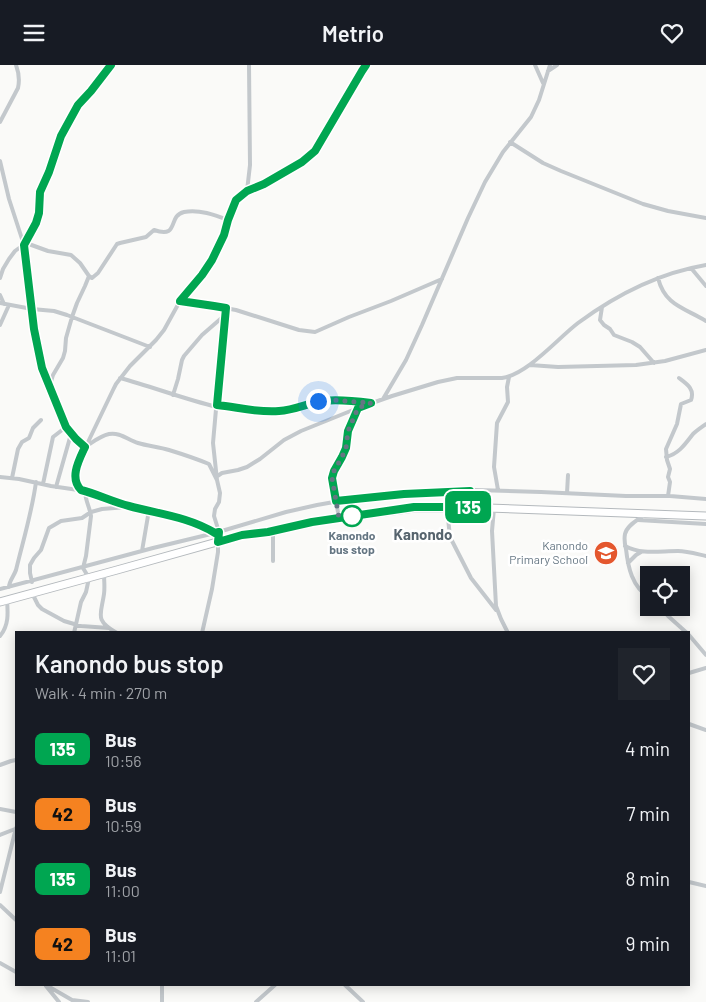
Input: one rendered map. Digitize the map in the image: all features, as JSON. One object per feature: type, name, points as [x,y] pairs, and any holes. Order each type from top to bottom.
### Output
[{"type":"highway","points":[[3,601],[242,535],[273,531],[312,522],[414,507],[469,507],[706,516]]},
{"type":"street","points":[[0,122],[19,82],[16,65]]},
{"type":"street","points":[[0,279],[3,269],[12,255],[25,244],[36,223],[39,213],[40,192],[61,136],[78,105],[111,65]]},
{"type":"street","points":[[247,191],[250,165],[248,65]]},
{"type":"street","points":[[74,631],[89,577],[83,568],[88,541],[90,512],[83,491],[77,486],[75,477],[77,465],[109,397],[120,378],[164,330],[180,301],[212,260],[224,235],[236,200],[247,191],[264,184],[302,162],[315,151],[366,65]]},
{"type":"street","points":[[535,65],[544,85]]},
{"type":"street","points":[[383,399],[406,360],[477,199],[510,142],[531,117],[539,100],[550,65]]},
{"type":"street","points":[[548,71],[557,65]]},
{"type":"street","points":[[510,142],[542,163],[643,204],[706,219]]},
{"type":"street","points":[[0,161],[9,199],[25,244],[34,329],[42,368],[66,427],[70,434],[85,447]]},
{"type":"street","points":[[25,244],[71,255],[92,278],[98,273],[117,244],[146,237],[154,230],[167,233],[179,215],[184,212],[206,213],[228,220]]},
{"type":"street","points":[[216,479],[222,473],[247,467],[293,435],[371,403],[457,378],[509,377],[530,365],[578,323],[631,290],[691,268],[706,265]]},
{"type":"street","points":[[691,268],[706,286]]},
{"type":"street","points":[[50,388],[50,381],[63,358],[72,317],[89,275]]},
{"type":"street","points":[[180,301],[226,308],[299,331],[315,333],[442,279]]},
{"type":"street","points":[[658,279],[662,291],[672,303],[706,321]]},
{"type":"street","points":[[0,295],[2,303],[54,311],[150,347]]},
{"type":"street","points":[[0,325],[10,305]]},
{"type":"street","points":[[602,307],[600,320],[604,325],[614,335],[640,347],[654,363]]},
{"type":"street","points":[[216,479],[213,443],[226,308]]},
{"type":"street","points":[[173,395],[184,356],[202,335],[225,315]]},
{"type":"street","points":[[530,365],[558,367],[654,363],[706,350]]},
{"type":"street","points":[[498,490],[494,467],[497,423],[508,402],[507,387],[509,377]]},
{"type":"street","points":[[120,378],[151,386],[173,395],[217,406],[257,411],[293,409],[318,401],[332,400],[371,403]]},
{"type":"street","points":[[668,496],[670,469],[666,457],[667,446],[677,423],[681,404],[689,401],[692,396],[690,387],[678,378]]},
{"type":"street","points":[[339,518],[332,478],[346,448],[348,431],[358,408]]},
{"type":"street","points":[[12,478],[18,449],[22,442],[29,438],[40,420]]},
{"type":"street","points":[[666,457],[674,454],[693,434],[706,424]]},
{"type":"street","points":[[43,484],[53,437],[66,427]]},
{"type":"street","points":[[56,487],[70,434]]},
{"type":"street","points":[[85,447],[97,439],[108,435],[119,435],[137,443],[169,450],[209,464],[220,493],[220,499],[214,516],[218,542],[218,560],[202,631]]},
{"type":"street","points":[[567,493],[568,475]]},
{"type":"street","points":[[0,477],[83,491],[129,506],[180,518],[217,532]]},
{"type":"street","points":[[9,587],[9,583],[16,571],[36,482]]},
{"type":"street","points":[[0,589],[286,512],[336,501],[404,494],[498,490],[706,499]]},
{"type":"street","points":[[469,507],[470,491]]},
{"type":"street","points":[[32,581],[30,565],[41,550],[49,528],[61,521],[82,518],[90,512],[129,506]]},
{"type":"street","points":[[450,507],[448,518],[450,537],[471,578],[498,612],[507,631]]},
{"type":"street","points":[[494,508],[492,554],[498,612]]},
{"type":"street","points":[[142,551],[149,510]]},
{"type":"street","points":[[640,590],[634,581],[628,563],[625,534],[628,528],[646,513]]},
{"type":"street","points":[[638,520],[706,524]]},
{"type":"street","points":[[273,531],[273,561]]},
{"type":"street","points":[[626,546],[644,552],[678,551],[706,556]]},
{"type":"street","points":[[628,563],[636,555],[644,552]]},
{"type":"street","points":[[104,574],[104,593],[100,614],[104,624],[114,631]]},
{"type":"street","points":[[32,593],[42,609],[56,617],[87,627],[109,628]]},
{"type":"street","points":[[0,636],[7,621],[3,601]]},
{"type":"street","points":[[668,616],[685,631]]},
{"type":"street","points":[[690,636],[706,655]]},
{"type":"street","points":[[690,673],[706,668]]},
{"type":"street","points":[[690,724],[706,730]]},
{"type":"street","points":[[0,765],[15,761]]},
{"type":"street","points":[[0,809],[15,813]]},
{"type":"street","points":[[0,835],[15,829]]},
{"type":"street","points":[[0,892],[15,837]]},
{"type":"street","points":[[690,882],[706,886]]},
{"type":"street","points":[[0,905],[15,919]]},
{"type":"street","points":[[0,963],[15,971]]},
{"type":"street","points":[[46,986],[58,1002]]},
{"type":"street","points":[[47,986],[72,999],[88,1002]]},
{"type":"street","points":[[162,986],[163,1002]]},
{"type":"street","points":[[256,1002],[274,986]]},
{"type":"street","points":[[347,986],[363,1002]]},
{"type":"bus line","name":"135","points":[[111,65],[78,105],[61,136],[40,192],[40,207],[36,223],[24,245],[34,329],[42,368],[66,427],[70,434],[85,447],[77,465],[75,477],[75,482],[81,490],[129,506],[180,518],[206,527],[215,533],[219,532],[218,542],[242,535],[268,532],[312,522],[414,507],[469,507],[470,491],[404,494],[336,501],[332,478],[346,448],[348,431],[358,408],[371,403],[332,400],[318,401],[293,409],[278,411],[257,411],[217,405],[226,308],[180,301],[212,260],[224,235],[236,200],[247,191],[264,184],[302,162],[315,151],[366,65]]},
{"type":"place","name":"Kanondo bus stop","points":[[352,516]]},
{"type":"place","name":"Kanondo Primary School","points":[[606,553]]},
{"type":"district","name":"Kanondo","points":[[423,535]]},
{"type":"route","points":[[318,401],[332,400],[371,403],[358,408],[348,431],[346,448],[332,478],[339,518],[352,516]]}]
